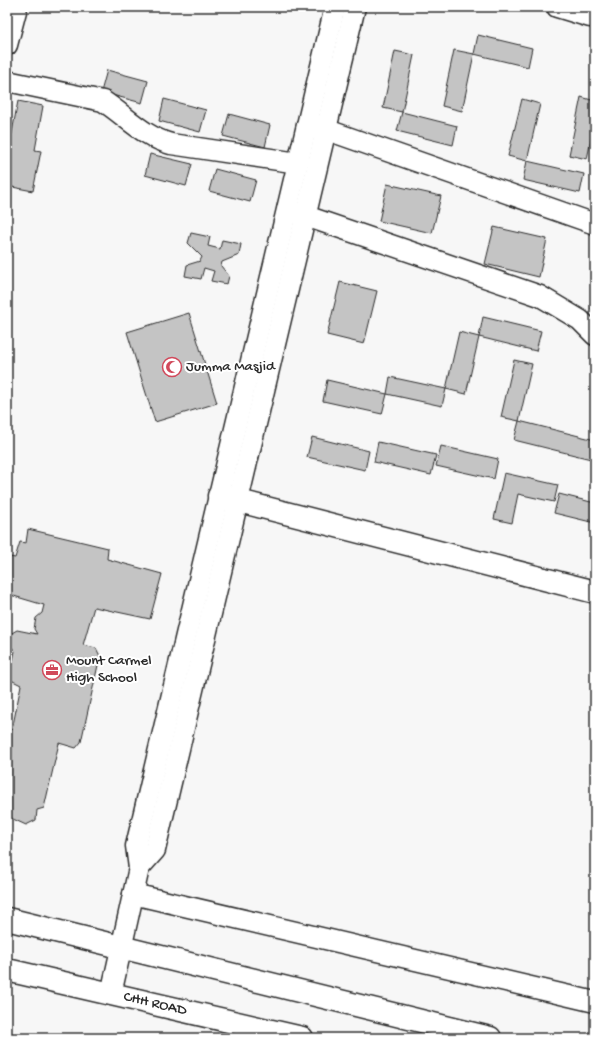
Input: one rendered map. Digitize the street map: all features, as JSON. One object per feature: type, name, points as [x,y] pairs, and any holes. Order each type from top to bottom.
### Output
[{"type":"street","points":[[7,45],[17,7]]},
{"type":"street","points":[[296,213],[298,163],[335,7]]},
{"type":"street","points":[[111,994],[139,868],[155,850],[229,498],[296,213],[326,129],[355,7]]},
{"type":"street","points":[[557,7],[590,17],[595,17]]},
{"type":"street","points":[[7,81],[103,101],[147,134],[158,140],[172,144],[298,163]]},
{"type":"street","points":[[308,123],[595,224]]},
{"type":"street","points":[[296,213],[540,296],[580,320],[595,335]]},
{"type":"street","points":[[229,498],[595,592]]},
{"type":"street","points":[[133,894],[595,1002]]},
{"type":"street","points":[[7,919],[122,946],[490,1038]]},
{"type":"street","name":"CHH ROAD","points":[[7,970],[302,1038]]},
{"type":"building","points":[[478,35],[532,48],[528,67],[474,54]]},
{"type":"building","points":[[454,50],[474,54],[462,111],[442,106]]},
{"type":"building","points":[[395,51],[414,55],[402,112],[383,108]]},
{"type":"building","points":[[107,70],[148,81],[142,103],[101,92]]},
{"type":"building","points":[[581,97],[595,101],[595,121],[587,159],[569,155]]},
{"type":"building","points":[[164,99],[206,110],[200,132],[159,121]]},
{"type":"building","points":[[522,99],[540,104],[527,161],[508,156]]},
{"type":"building","points":[[18,101],[43,106],[35,150],[41,151],[33,191],[7,186],[7,142],[10,143]]},
{"type":"building","points":[[402,112],[457,126],[453,145],[397,131]]},
{"type":"building","points":[[229,114],[270,125],[265,147],[223,136]]},
{"type":"building","points":[[150,154],[192,164],[186,186],[145,175]]},
{"type":"building","points":[[527,161],[584,174],[580,193],[523,180]]},
{"type":"building","points":[[215,169],[256,180],[250,202],[209,191]]},
{"type":"building","points":[[387,184],[441,196],[432,233],[379,221]]},
{"type":"building","points":[[494,227],[547,239],[539,277],[485,264]]},
{"type":"building","points":[[191,233],[210,237],[208,246],[220,249],[222,240],[241,244],[239,255],[222,262],[221,266],[229,276],[227,284],[211,281],[214,271],[204,268],[201,279],[185,276],[187,265],[200,261],[202,257],[188,243]]},
{"type":"building","points":[[340,282],[377,291],[364,344],[327,335]]},
{"type":"building","points":[[595,293],[595,310],[591,309]]},
{"type":"building","name":"Jumma Masjid","points":[[189,313],[217,403],[155,422],[127,332]]},
{"type":"building","points":[[483,317],[541,331],[536,351],[479,337]]},
{"type":"building","points":[[459,332],[479,337],[466,394],[446,389]]},
{"type":"building","points":[[514,360],[532,364],[519,421],[501,417]]},
{"type":"building","points":[[390,377],[446,389],[442,406],[387,394]]},
{"type":"building","points":[[327,380],[387,394],[382,414],[323,401]]},
{"type":"building","points":[[519,421],[595,440],[595,460],[514,440]]},
{"type":"building","points":[[312,437],[369,451],[365,470],[307,457]]},
{"type":"building","points":[[378,442],[436,455],[431,475],[374,462]]},
{"type":"building","points":[[441,446],[498,459],[494,479],[436,466]]},
{"type":"building","points":[[504,473],[558,485],[554,502],[518,494],[512,523],[494,519]]},
{"type":"building","points":[[559,494],[595,503],[595,523],[554,513]]},
{"type":"building","name":"Mount Carmel High School","points":[[28,529],[108,548],[107,559],[162,574],[150,619],[94,607],[83,645],[96,648],[100,656],[81,742],[76,748],[59,743],[44,808],[37,810],[36,820],[26,825],[7,815],[7,729],[12,730],[21,685],[7,678],[7,661],[8,659],[13,660],[15,651],[9,644],[10,634],[17,630],[37,634],[34,629],[36,618],[42,613],[44,605],[7,594],[7,567],[10,557],[15,558],[20,542],[26,543]]},
{"type":"place","name":"Jumma Masjid","points":[[172,367]]},
{"type":"place","name":"Mount Carmel High School","points":[[52,670]]}]
